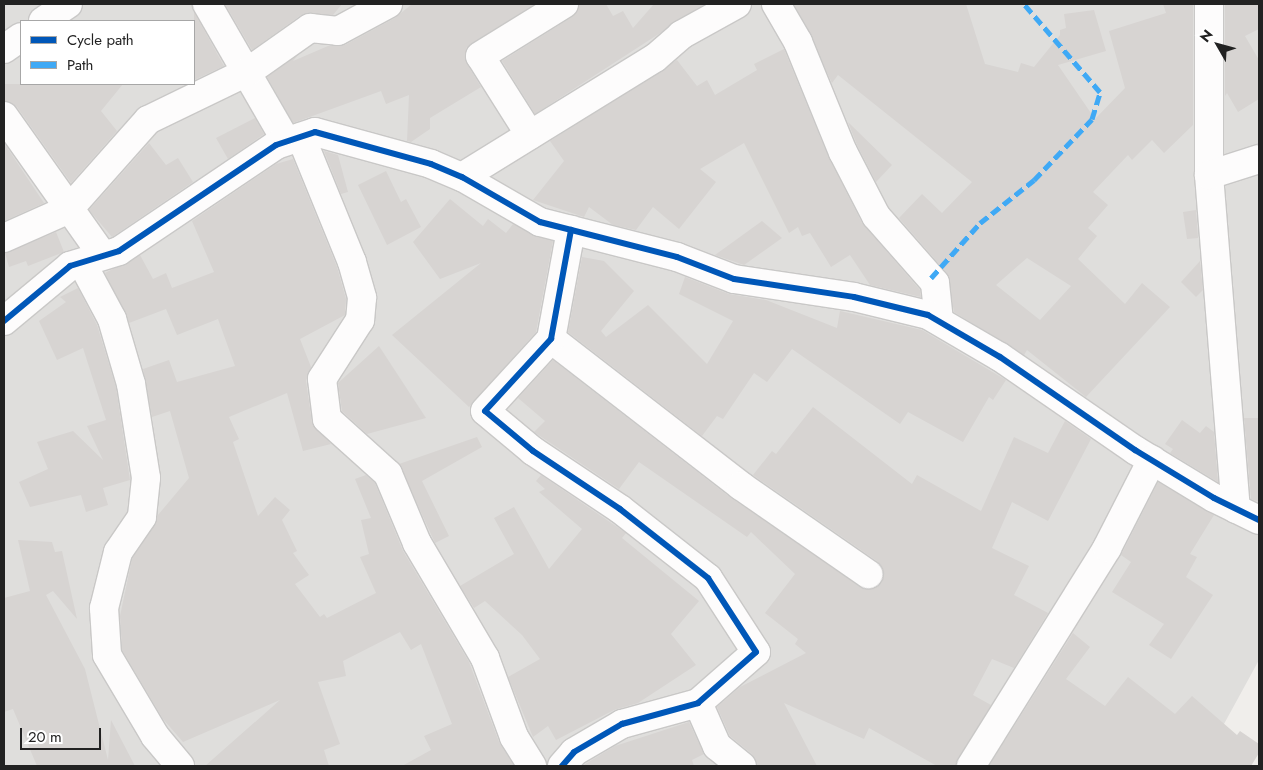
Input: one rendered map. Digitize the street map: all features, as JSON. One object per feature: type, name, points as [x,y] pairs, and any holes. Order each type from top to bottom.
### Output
[{"type":"street","points":[[44,20],[68,4]]},
{"type":"street","points":[[207,4],[248,71],[294,139],[352,262],[362,298],[360,320],[322,379],[327,419],[388,474],[417,543],[485,658],[514,737],[532,766]]},
{"type":"street","points":[[4,238],[69,209],[148,120],[248,71],[310,28],[338,31],[388,4]]},
{"type":"street","points":[[530,135],[480,56],[564,4]]},
{"type":"street","points":[[462,177],[655,58],[681,35],[737,4]]},
{"type":"street","points":[[776,4],[798,42],[843,152],[876,216],[935,283],[939,321]]},
{"type":"street","points":[[1209,4],[1210,175],[1248,514]]},
{"type":"street","points":[[4,49],[20,38]]},
{"type":"street","points":[[4,116],[69,209],[92,260],[115,328],[131,384],[146,478],[142,517],[118,552],[104,608],[107,655],[155,736],[180,766]]},
{"type":"street","points":[[4,321],[70,266],[119,252],[294,139],[315,132],[365,143],[462,177],[540,222],[677,258],[734,279],[854,297],[928,315],[1000,357],[1152,460],[1248,514]]},
{"type":"street","points":[[1210,175],[1259,159]]},
{"type":"street","points":[[562,766],[574,752],[622,724],[698,703],[756,652],[708,578],[620,509],[533,451],[485,411],[551,340],[571,230]]},
{"type":"street","points":[[551,340],[741,486],[868,574]]},
{"type":"street","points":[[971,766],[1107,548],[1152,460]]},
{"type":"street","points":[[698,703],[717,746],[742,766]]},
{"type":"shaded area","points":[[4,4],[1259,4],[1259,660],[1201,766],[4,766]]},
{"type":"building","points":[[225,4],[342,4],[333,15],[301,15],[252,50]]},
{"type":"building","points":[[412,4],[535,4],[466,48],[467,64],[481,87],[430,118],[430,129],[411,142],[407,141],[409,95],[386,104],[381,91],[293,123],[267,77],[298,55],[293,61],[328,46],[345,45],[395,18]]},
{"type":"building","points":[[580,4],[606,4],[613,16],[623,11],[633,28],[654,4],[705,4],[535,114],[502,61],[572,17]]},
{"type":"building","points":[[794,4],[966,4],[985,64],[1018,72],[1021,63],[1034,67],[1060,35],[1060,30],[1066,28],[1064,14],[1094,10],[1106,51],[1058,65],[1095,119],[1125,88],[1109,31],[1166,13],[1163,4],[1193,4],[1193,125],[1164,153],[1152,140],[1132,160],[1128,155],[1093,192],[1108,205],[1088,228],[1097,236],[1078,259],[1125,304],[1142,283],[1170,307],[1086,397],[1027,350],[1024,355],[954,312],[947,273],[899,218],[922,194],[942,213],[972,182],[838,75],[832,83]],"holes":[[[1027,258],[1071,286],[1040,320],[996,285]]]},
{"type":"building","points":[[1225,4],[1259,4],[1259,29],[1245,36],[1259,60],[1259,99],[1238,112],[1227,93],[1225,96]]},
{"type":"building","points":[[194,12],[224,66],[195,80],[195,20]]},
{"type":"building","points":[[784,49],[829,158],[862,223],[920,290],[921,297],[870,285],[850,255],[831,267],[810,233],[802,236],[798,227],[789,233],[744,143],[700,169],[716,182],[679,229],[653,207],[636,230],[613,225],[589,207],[584,217],[533,200],[564,161],[550,141],[677,60],[697,86],[707,80],[715,95],[757,70],[754,64]]},
{"type":"building","points":[[4,84],[122,85],[101,111],[117,131],[71,183],[17,107],[4,101]]},
{"type":"building","points":[[255,118],[264,134],[228,159],[216,138]]},
{"type":"building","points":[[848,122],[892,165],[876,182],[857,145]]},
{"type":"building","points":[[4,143],[44,203],[4,221]]},
{"type":"building","points":[[149,143],[166,165],[178,158],[193,182],[112,237],[89,210]]},
{"type":"building","points":[[324,151],[338,155],[348,192],[341,194]]},
{"type":"building","points":[[293,159],[337,267],[346,299],[345,315],[300,339],[311,367],[306,381],[312,422],[331,444],[303,451],[287,393],[229,417],[239,439],[233,442],[258,516],[275,497],[290,510],[282,520],[297,551],[293,553],[309,575],[295,584],[320,617],[324,614],[327,618],[376,593],[360,557],[369,554],[361,520],[371,518],[355,479],[366,475],[375,483],[403,551],[469,662],[499,742],[514,766],[402,766],[431,750],[424,736],[452,724],[421,644],[411,650],[400,632],[343,661],[346,676],[318,682],[340,744],[324,750],[329,766],[205,766],[280,700],[183,742],[163,719],[122,650],[120,616],[132,559],[158,515],[189,478],[170,411],[152,417],[143,369],[169,360],[177,382],[235,366],[218,319],[177,335],[166,309],[129,323],[105,273],[140,255],[153,279],[166,273],[172,288],[214,272],[192,221],[276,164]]},
{"type":"building","points":[[386,171],[401,202],[406,199],[421,227],[387,245],[358,185]]},
{"type":"building","points":[[450,199],[483,226],[488,219],[506,233],[513,224],[553,241],[536,332],[469,407],[392,335],[481,263],[440,279],[413,242]]},
{"type":"building","points":[[1196,210],[1198,238],[1187,239],[1183,212]]},
{"type":"building","points":[[762,221],[782,238],[744,265],[715,255]]},
{"type":"building","points":[[56,232],[64,252],[28,266],[26,261],[9,267],[5,253]]},
{"type":"building","points":[[582,257],[604,261],[634,291],[601,331],[606,337],[648,305],[707,364],[733,321],[679,294],[685,277],[729,294],[766,300],[837,328],[840,311],[922,330],[1006,380],[993,400],[989,397],[963,442],[908,412],[900,424],[792,349],[767,382],[754,373],[723,419],[717,416],[702,436],[568,332]]},
{"type":"building","points":[[1200,261],[1203,290],[1196,297],[1181,282]]},
{"type":"building","points":[[78,288],[97,325],[116,387],[130,480],[103,488],[108,505],[86,512],[81,495],[30,507],[19,482],[48,469],[37,442],[73,431],[103,460],[87,426],[106,420],[83,348],[57,360],[39,321],[66,302],[60,297]]},
{"type":"building","points":[[379,346],[426,418],[367,434],[342,411],[338,383]]},
{"type":"building","points":[[553,360],[731,498],[866,589],[881,582],[884,575],[877,561],[753,475],[772,451],[776,454],[813,407],[912,484],[917,475],[981,511],[1014,437],[1048,453],[1065,421],[1091,439],[1048,521],[1012,502],[992,548],[1029,566],[1014,595],[1048,613],[1014,668],[992,659],[973,695],[991,705],[956,766],[937,766],[869,728],[864,739],[784,703],[817,766],[757,766],[752,754],[730,736],[717,707],[740,687],[806,653],[795,644],[798,639],[765,613],[795,574],[751,532],[747,537],[639,462],[619,489],[534,432],[545,421],[518,398]]},
{"type":"building","points":[[1244,418],[1259,418],[1259,502],[1251,499]]},
{"type":"building","points":[[1182,420],[1200,433],[1206,426],[1214,432],[1218,482],[1170,453],[1173,449],[1165,444]]},
{"type":"building","points":[[477,437],[482,447],[422,481],[449,536],[435,543],[399,464]]},
{"type":"building","points":[[541,475],[626,533],[622,538],[699,601],[671,634],[696,665],[638,703],[614,710],[556,740],[548,726],[533,737],[508,677],[540,659],[522,635],[485,601],[474,608],[460,586],[514,554],[494,518],[514,507],[549,569],[582,529],[539,492],[545,489],[536,481]]},
{"type":"building","points":[[1158,482],[1214,515],[1190,554],[1197,557],[1186,577],[1213,595],[1171,659],[1149,645],[1164,624],[1112,592],[1131,562],[1121,555]]},
{"type":"building","points":[[18,540],[52,542],[55,552],[62,551],[77,619],[53,591],[46,595],[85,669],[108,760],[111,720],[135,766],[37,766],[13,709],[4,712],[4,598],[30,591]]},
{"type":"building","points":[[1073,633],[1090,647],[1066,679],[1105,706],[1128,677],[1175,714],[1192,696],[1237,735],[1240,731],[1259,744],[1259,753],[1251,766],[989,766]]},
{"type":"building","points":[[689,722],[704,754],[692,760],[694,766],[582,766],[615,746]]},
{"type":"marked path","points":[[931,278],[980,223],[1034,180],[1092,119],[1100,92],[1024,4]]},
{"type":"cycle path","points":[[4,321],[70,266],[119,251],[276,145],[315,132],[431,164],[462,177],[540,222],[677,257],[734,279],[854,297],[928,315],[1000,357],[1135,450],[1214,498],[1259,520]]},
{"type":"cycle path","points":[[562,766],[574,752],[622,724],[698,703],[756,652],[708,578],[620,509],[533,451],[485,411],[551,339],[571,230]]}]
